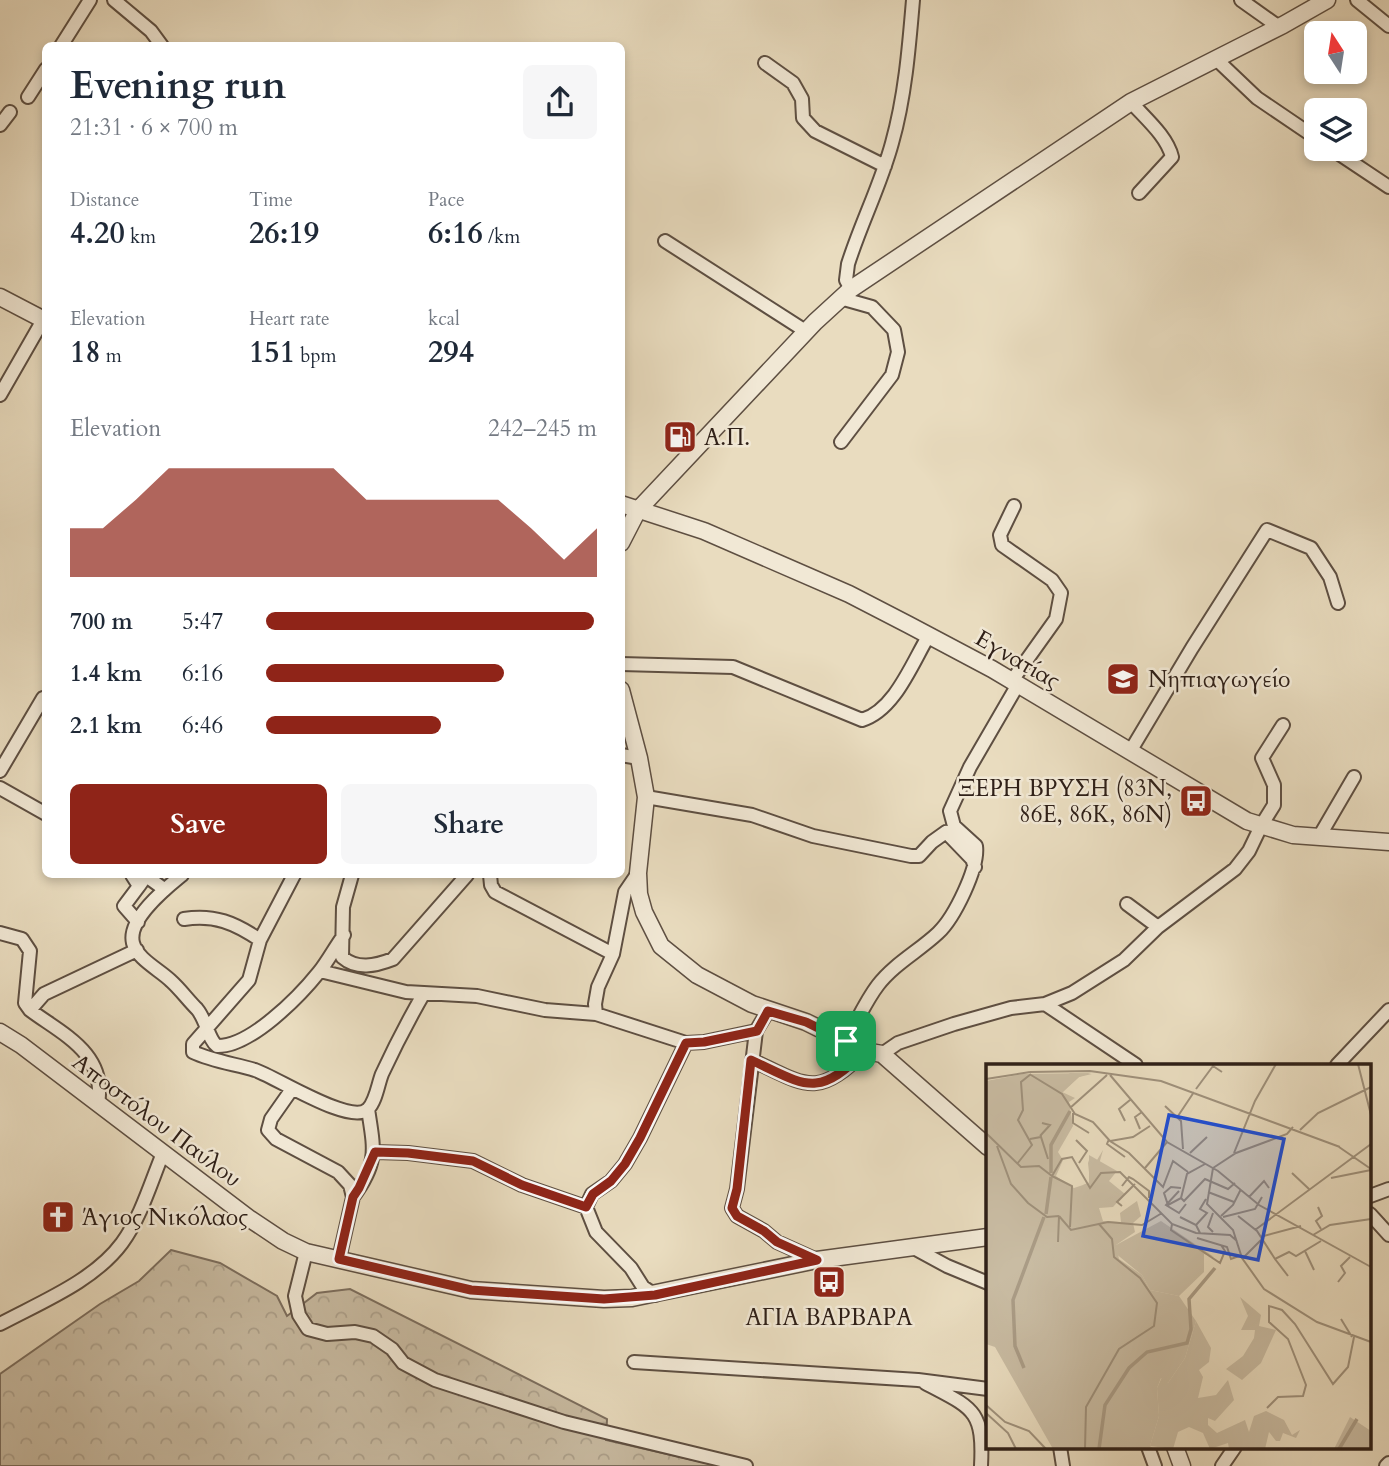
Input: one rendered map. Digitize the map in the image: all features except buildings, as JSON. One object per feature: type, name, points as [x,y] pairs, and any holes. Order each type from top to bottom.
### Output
[{"type":"street","points":[[64,42],[90,0]]},
{"type":"street","points":[[114,0],[151,31],[159,42]]},
{"type":"street","points":[[846,294],[848,264],[896,129],[907,65],[913,0]]},
{"type":"street","points":[[1241,0],[1279,27]]},
{"type":"street","points":[[625,535],[638,510],[846,294],[1131,102],[1327,0]]},
{"type":"street","points":[[1357,0],[1389,26]]},
{"type":"street","points":[[1216,59],[1257,98],[1304,130]]},
{"type":"street","points":[[765,63],[793,83],[802,99],[803,118],[815,131],[885,166]]},
{"type":"street","points":[[28,97],[42,75]]},
{"type":"street","points":[[1131,102],[1170,148],[1172,158],[1139,193]]},
{"type":"street","points":[[0,125],[9,112]]},
{"type":"street","points":[[1350,161],[1389,187]]},
{"type":"street","points":[[665,241],[807,332]]},
{"type":"street","points":[[841,442],[892,375],[898,352],[894,330],[872,307],[846,294]]},
{"type":"street","points":[[0,297],[42,319]]},
{"type":"street","points":[[0,395],[42,323]]},
{"type":"street","name":"Εγνατίας","points":[[625,505],[704,531],[849,594],[929,635],[1131,750],[1222,807],[1261,826],[1293,835],[1389,842]]},
{"type":"street","points":[[950,829],[953,800],[1014,684],[1056,619],[1061,593],[1052,580],[1002,545],[1000,535],[1014,506]]},
{"type":"street","points":[[1131,750],[1267,530],[1311,548],[1330,577],[1338,603]]},
{"type":"street","points":[[625,664],[733,667],[862,720],[875,716],[888,706],[929,635]]},
{"type":"street","points":[[0,771],[42,700]]},
{"type":"street","points":[[625,705],[646,797],[638,873],[639,894],[644,912],[661,946],[697,975],[768,1011],[806,1022],[873,1053],[986,1145]]},
{"type":"street","points":[[751,1060],[804,1084],[822,1083],[873,1053],[898,1043],[1011,1008],[1045,1004],[1072,993],[1106,973],[1124,960],[1158,927],[1235,869],[1249,851],[1274,805],[1274,785],[1262,758],[1283,725]]},
{"type":"street","points":[[625,756],[639,758]]},
{"type":"street","points":[[1319,837],[1354,777]]},
{"type":"street","points":[[0,788],[42,812]]},
{"type":"street","points":[[646,797],[752,815],[813,836],[911,856],[919,856],[950,829]]},
{"type":"street","points":[[846,1041],[876,987],[892,969],[941,930],[967,885],[978,858],[976,846],[950,829]]},
{"type":"street","points":[[597,1014],[595,1004],[598,987],[613,954],[625,892],[638,873]]},
{"type":"street","points":[[149,878],[164,889]]},
{"type":"street","points":[[178,878],[146,906],[133,935],[133,943],[137,950],[172,981],[208,1026],[212,1042],[218,1046],[240,1041],[258,1030],[287,1005],[320,971],[344,935]]},
{"type":"street","points":[[292,878],[260,940],[249,980],[193,1044],[193,1052],[256,1071],[346,1111],[361,1113],[368,1109]]},
{"type":"street","points":[[351,878],[343,907],[342,957],[349,963],[361,966],[378,965],[393,959]]},
{"type":"street","points":[[380,985],[393,959],[464,878]]},
{"type":"street","points":[[490,878],[495,892],[613,954]]},
{"type":"street","points":[[136,881],[124,906],[138,922]]},
{"type":"street","points":[[1127,904],[1158,927]]},
{"type":"street","points":[[184,919],[204,915],[241,928],[260,940]]},
{"type":"street","points":[[0,933],[22,939],[30,951],[25,1003],[30,1010],[77,1042],[85,1051],[96,1076],[98,1103]]},
{"type":"street","points":[[30,1010],[44,994],[137,950]]},
{"type":"street","points":[[320,971],[406,992],[477,996],[545,1010],[597,1014],[686,1043],[757,1031]]},
{"type":"street","points":[[339,1259],[353,1197],[375,1152],[368,1109],[392,1052],[424,993]]},
{"type":"street","points":[[1045,1004],[1135,1064]]},
{"type":"street","points":[[1338,1064],[1389,1010]]},
{"type":"street","points":[[768,1011],[757,1031],[751,1060],[737,1189],[732,1208],[737,1216],[764,1231],[777,1242],[817,1260]]},
{"type":"street","name":"Αποστόλου Παύλου","points":[[0,1032],[283,1241],[306,1252],[471,1290],[604,1299],[655,1295],[817,1260],[986,1237]]},
{"type":"street","points":[[586,1207],[593,1194],[611,1181],[625,1164],[686,1043]]},
{"type":"street","points":[[292,1089],[271,1119],[268,1130],[276,1139],[338,1172],[351,1185],[353,1197]]},
{"type":"street","points":[[375,1152],[473,1161],[522,1185],[586,1207],[596,1232],[631,1268],[643,1287],[655,1295]]},
{"type":"street","points":[[0,1324],[100,1267],[122,1243],[132,1227],[163,1153]]},
{"type":"street","points":[[1372,1195],[1389,1189]]},
{"type":"street","points":[[1373,1223],[1389,1235]]},
{"type":"street","points":[[912,1247],[947,1266],[986,1282]]},
{"type":"street","points":[[306,1252],[295,1296],[299,1315],[308,1329],[327,1334],[355,1332],[373,1336],[392,1349],[403,1363],[435,1380],[564,1422],[746,1466]]},
{"type":"street","points":[[634,1362],[918,1380],[986,1389]]},
{"type":"street","points":[[918,1380],[966,1406],[973,1414],[982,1435],[981,1466]]},
{"type":"street","points":[[1060,1448],[1063,1466]]},
{"type":"street","points":[[1175,1448],[1182,1466]]},
{"type":"street","points":[[1222,1466],[1233,1448]]},
{"type":"green space","points":[[171,1250],[220,1263],[277,1296],[287,1316],[317,1293],[350,1289],[607,1419],[606,1440],[719,1466],[0,1466],[0,1374],[100,1304],[139,1281]]},
{"type":"place","name":"Α.Π.","points":[[680,437]]},
{"type":"place","name":"Νηπιαγωγείο","points":[[1123,679]]},
{"type":"place","name":"ΞΕΡΗ ΒΡΥΣΗ (83Ν, 86Ε, 86Κ, 86Ν)","points":[[1196,801]]},
{"type":"place","name":"Άγιος Νικόλαος","points":[[58,1217]]},
{"type":"place","name":"ΑΓΙΑ ΒΑΡΒΑΡΑ","points":[[829,1282]]},
{"type":"route","points":[[768,1011],[806,1022],[846,1041],[865,1051],[843,1072],[822,1083],[804,1084],[751,1060],[737,1189],[732,1208],[737,1216],[752,1223],[777,1242],[817,1260],[655,1295],[604,1299],[471,1290],[339,1259],[353,1197],[372,1163],[375,1152],[473,1161],[522,1185],[586,1207],[593,1194],[611,1181],[625,1164],[686,1043],[757,1031],[768,1011]]}]
